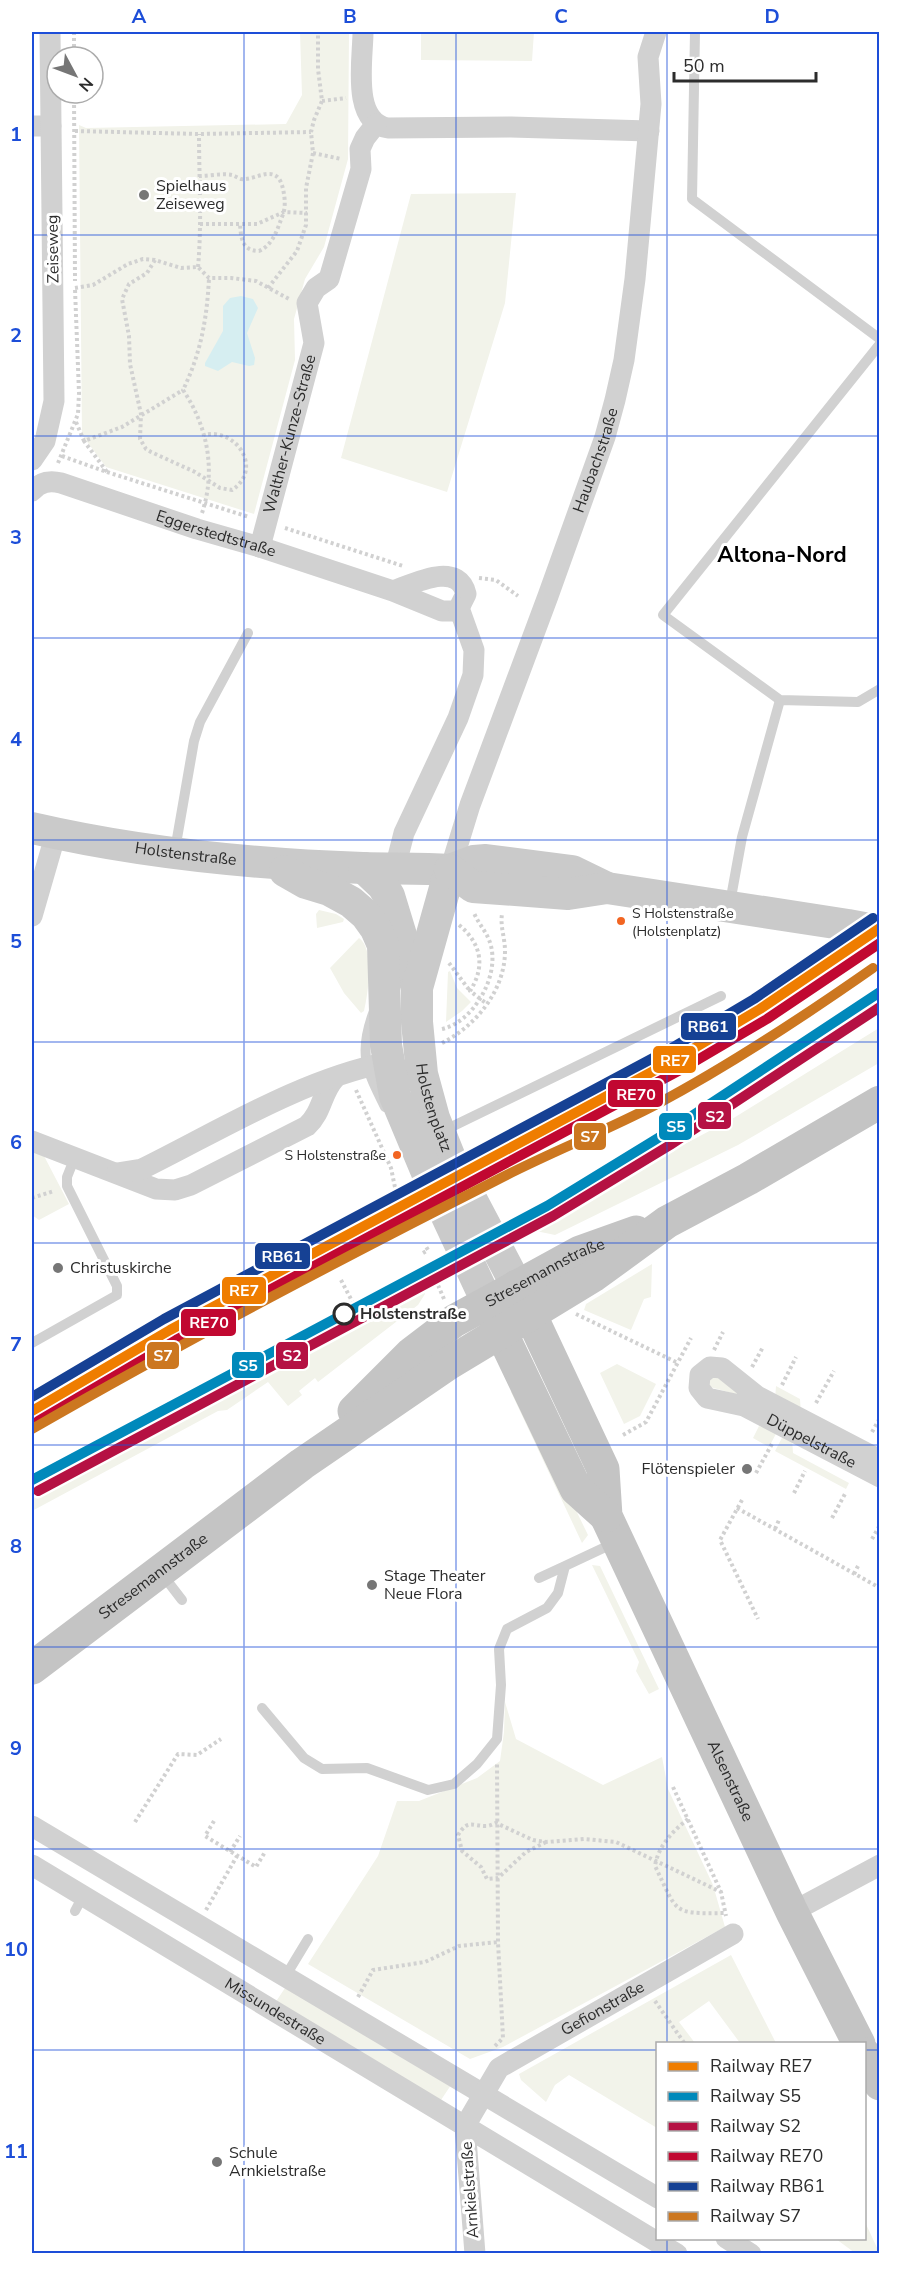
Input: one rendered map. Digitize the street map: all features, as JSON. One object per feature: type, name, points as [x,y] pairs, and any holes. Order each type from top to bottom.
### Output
[{"type":"main road","name":"Holstenstraße","points":[[44,830],[174,853],[272,863],[364,868]]},
{"type":"main road","name":"Holstenplatz","points":[[272,863],[306,883],[341,895],[360,909],[376,929],[383,945],[385,983],[359,1070],[395,1096],[430,1182],[501,1332]]},
{"type":"main road","name":"Holstenplatz","points":[[364,868],[373,875],[400,880],[417,988],[417,1022],[422,1074],[452,1163],[524,1300]]},
{"type":"main road","points":[[400,880],[450,870],[472,887],[568,894],[607,888],[848,924],[879,931]]},
{"type":"main road","name":"Holstenplatz","points":[[417,988],[450,870]]},
{"type":"main road","name":"Stresemannstraße","points":[[302,1464],[420,1346],[454,1321],[487,1302],[524,1300],[593,1276],[667,1222],[748,1179],[879,1102]]},
{"type":"main road","name":"Stresemannstraße","points":[[32,1668],[302,1464],[448,1364],[501,1332],[524,1300]]},
{"type":"main road","name":"Alsenstraße","points":[[524,1300],[603,1469],[612,1528],[792,1912],[858,2042]]},
{"type":"main road","name":"Alsenstraße","points":[[501,1332],[576,1489],[612,1528]]},
{"type":"main road","points":[[866,2058],[879,2084]]},
{"type":"street","name":"Zeiseweg","points":[[32,460],[45,441],[54,401],[53,290],[41,126],[50,32]]},
{"type":"street","points":[[363,32],[363,103],[367,115],[376,124],[388,128],[511,127],[649,130]]},
{"type":"street","name":"Haubachstraße","points":[[450,870],[470,805],[548,596],[615,400],[624,360],[635,279],[651,104],[648,57],[656,32]]},
{"type":"street","points":[[307,303],[316,288],[329,279],[361,169],[362,143],[376,124]]},
{"type":"street","name":"Walther-Kunze-Straße","points":[[260,547],[314,343],[307,303]]},
{"type":"street","name":"Eggerstedtstraße","points":[[35,488],[49,481],[61,483],[196,530],[260,547],[393,591],[442,611],[456,611],[459,608]]},
{"type":"street","points":[[393,591],[445,576],[454,577],[463,585],[465,599],[459,608],[474,650],[473,675],[458,718],[404,833],[400,880]]},
{"type":"street","points":[[32,916],[44,830]]},
{"type":"street","points":[[116,1173],[142,1169],[300,1090],[359,1070]]},
{"type":"street","name":"Holstenplatz","points":[[32,1141],[165,1190],[191,1185],[307,1126],[317,1114],[326,1090],[359,1070]]},
{"type":"street","name":"Düppelstraße","points":[[879,1460],[748,1399],[782,1426],[879,1477]]},
{"type":"street","points":[[32,1826],[656,2197]]},
{"type":"street","name":"Missundestraße","points":[[32,1865],[79,1904],[465,2126],[677,2253]]},
{"type":"street","points":[[792,1912],[879,1865]]},
{"type":"street","points":[[79,1904],[101,1867]]},
{"type":"street","name":"Gefionstraße","points":[[483,2095],[499,2068],[733,1934]]},
{"type":"street","points":[[465,2126],[483,2095]]},
{"type":"street","name":"Arnkielstraße","points":[[465,2126],[475,2253]]},
{"type":"street","points":[[729,2240],[751,2253]]},
{"type":"lane","points":[[695,32],[692,199],[879,339]]},
{"type":"lane","points":[[879,344],[663,615],[780,700],[858,702],[879,689]]},
{"type":"lane","points":[[174,853],[194,741],[200,722],[248,633]]},
{"type":"lane","points":[[730,906],[742,837],[780,700]]},
{"type":"lane","points":[[376,929],[375,920],[400,880]]},
{"type":"lane","points":[[440,1133],[720,996]]},
{"type":"lane","name":"Holstenplatz","points":[[359,1070],[371,1079],[391,1119]]},
{"type":"lane","name":"Holstenplatz","points":[[396,1129],[407,1150],[430,1182]]},
{"type":"lane","points":[[32,1343],[117,1295],[118,1290],[112,1275],[67,1186],[67,1177],[75,1157]]},
{"type":"lane","points":[[539,1578],[565,1566],[612,1528]]},
{"type":"lane","points":[[262,1708],[304,1758],[322,1769],[367,1768],[428,1790],[454,1784],[477,1764],[497,1739],[501,1685],[499,1649],[507,1629],[547,1608],[558,1593],[565,1566]]},
{"type":"lane","points":[[160,1571],[182,1600]]},
{"type":"lane","points":[[285,1977],[308,1939]]},
{"type":"path","points":[[268,288],[297,251],[302,240],[307,213],[306,188],[313,153],[311,132],[322,101],[318,69],[318,32]]},
{"type":"path","points":[[41,126],[75,131],[199,134],[311,132]]},
{"type":"path","points":[[199,134],[198,267],[209,278],[256,281],[289,299],[307,303]]},
{"type":"path","points":[[313,153],[341,159],[360,157]]},
{"type":"path","points":[[199,176],[232,175],[240,179],[269,174],[281,182],[284,193],[284,212],[271,242],[260,251],[252,251],[242,241],[240,224]]},
{"type":"path","points":[[200,224],[257,224],[284,212],[307,213]]},
{"type":"path","points":[[53,290],[93,285],[136,260],[155,260],[180,268],[198,267]]},
{"type":"path","points":[[155,260],[147,273],[129,284],[122,299],[129,336],[130,364],[141,414],[140,438],[146,449],[210,480],[220,488],[232,490],[241,482],[247,462],[244,453],[223,435],[212,433],[204,435]]},
{"type":"path","points":[[84,441],[122,426],[183,390],[205,329],[209,278]]},
{"type":"path","points":[[183,390],[191,402],[204,435],[210,463],[210,480],[196,530]]},
{"type":"path","points":[[62,456],[107,472],[84,441],[76,422]]},
{"type":"path","points":[[463,585],[472,579],[488,578],[496,580],[518,596]]},
{"type":"path","points":[[441,1030],[456,1024],[468,1013],[480,998],[490,976],[492,951],[486,932],[474,912]]},
{"type":"path","points":[[441,1044],[464,1030],[487,1004],[500,980],[505,948],[502,914]]},
{"type":"path","points":[[456,923],[472,938],[480,955],[479,972],[470,991]]},
{"type":"path","points":[[445,961],[453,966],[470,991],[487,1004]]},
{"type":"path","points":[[359,1070],[391,1168],[397,1197]]},
{"type":"path","points":[[32,1198],[67,1186]]},
{"type":"path","points":[[423,1253],[428,1250],[425,1245]]},
{"type":"path","points":[[448,1307],[434,1276],[453,1280]]},
{"type":"path","points":[[341,1280],[353,1303]]},
{"type":"path","points":[[569,1311],[678,1363]]},
{"type":"path","points":[[714,1350],[723,1332]]},
{"type":"path","points":[[623,1435],[646,1422],[692,1338]]},
{"type":"path","points":[[751,1369],[763,1347]]},
{"type":"path","points":[[782,1385],[796,1357]]},
{"type":"path","points":[[816,1403],[834,1371]]},
{"type":"path","points":[[872,1432],[879,1418]]},
{"type":"path","points":[[756,1473],[782,1426]]},
{"type":"path","points":[[794,1493],[806,1471]]},
{"type":"path","points":[[832,1518],[846,1492]]},
{"type":"path","points":[[742,1500],[720,1540],[758,1619]]},
{"type":"path","points":[[738,1508],[879,1588]]},
{"type":"path","points":[[775,1529],[779,1520]]},
{"type":"path","points":[[872,1539],[879,1525]]},
{"type":"path","points":[[814,1551],[818,1544]]},
{"type":"path","points":[[854,1574],[858,1566]]},
{"type":"path","points":[[135,1822],[178,1754],[197,1755],[221,1739]]},
{"type":"path","points":[[487,2053],[503,2038],[498,1942],[497,1739]]},
{"type":"path","points":[[673,1787],[722,1892],[725,1913],[733,1934]]},
{"type":"path","points":[[688,1819],[662,1847],[655,1866],[678,1909],[689,1914],[725,1913]]},
{"type":"path","points":[[214,1821],[205,1836],[256,1868],[266,1852]]},
{"type":"path","points":[[546,1842],[525,1852],[498,1878],[487,1880],[481,1867],[462,1851],[458,1835],[470,1824],[486,1826],[496,1823],[533,1840],[546,1842],[584,1839],[616,1842],[722,1892]]},
{"type":"path","points":[[231,1852],[240,1836]]},
{"type":"path","points":[[197,1924],[237,1856]]},
{"type":"path","points":[[350,2015],[373,1970],[426,1962],[459,1946],[498,1942]]},
{"type":"path","points":[[644,1986],[684,2042]]},
{"type":"shaded area","points":[[300,32],[349,32],[348,159],[324,247],[305,279],[294,319],[295,360],[254,514],[106,467],[82,435],[79,125],[86,128],[286,124],[302,95]]},
{"type":"shaded area","points":[[421,32],[534,32],[532,61],[421,60]]},
{"type":"shaded area","points":[[516,193],[505,303],[447,492],[341,458],[411,194]]},
{"type":"shaded area","points":[[319,910],[336,914],[344,919],[343,922],[317,928],[316,914]]},
{"type":"shaded area","points":[[359,938],[364,944],[369,961],[366,1003],[361,1013],[344,993],[330,968]]},
{"type":"shaded area","points":[[450,971],[457,988],[471,1002],[446,1022],[448,972]]},
{"type":"shaded area","points":[[879,1028],[879,1063],[738,1145],[555,1235],[536,1231],[532,1225],[732,1119]]},
{"type":"shaded area","points":[[32,1150],[43,1154],[69,1204],[39,1220],[32,1215]]},
{"type":"shaded area","points":[[652,1264],[651,1297],[644,1299],[631,1330],[584,1310],[586,1304]]},
{"type":"shaded area","points":[[422,1284],[425,1294],[418,1305],[318,1382],[315,1378],[299,1391],[302,1395],[288,1406],[268,1382],[227,1410],[218,1411],[32,1511],[32,1491]]},
{"type":"shaded area","points":[[617,1364],[656,1384],[640,1416],[624,1424],[600,1373]]},
{"type":"shaded area","points":[[717,1376],[739,1395],[710,1387],[708,1379]]},
{"type":"shaded area","points":[[776,1386],[800,1399],[801,1414],[775,1400]]},
{"type":"shaded area","points":[[517,1389],[588,1535],[582,1543],[511,1392]]},
{"type":"shaded area","points":[[764,1422],[778,1430],[769,1447],[753,1438],[759,1426],[762,1427]]},
{"type":"shaded area","points":[[784,1434],[792,1438],[793,1453],[849,1483],[846,1489],[775,1451]]},
{"type":"shaded area","points":[[592,1565],[600,1566],[659,1689],[649,1694],[636,1671],[639,1662]]},
{"type":"shaded area","points":[[505,1702],[516,1739],[603,1785],[662,1757],[668,1789],[713,1885],[725,1927],[503,2047],[470,2059],[308,1964],[378,1856],[397,1801],[419,1801],[477,1778],[500,1761]]},
{"type":"shaded area","points":[[731,1955],[775,2042],[739,2042],[709,2001],[679,2022],[694,2042],[656,2042],[656,2127],[569,2075],[555,2085],[546,2102],[521,2080],[519,2074]]},
{"type":"shaded area","points":[[287,1985],[451,2085],[439,2103],[275,2003]]},
{"type":"shaded area","points":[[866,2224],[879,2253],[855,2253],[837,2240],[866,2240]]},
{"type":"water","points":[[241,296],[253,299],[258,308],[247,333],[255,358],[254,365],[232,362],[218,371],[205,366],[223,331],[223,306],[230,298]]},
{"type":"rail line","name":"RB61","points":[[32,1397],[164,1319],[670,1049],[754,999],[873,918]]},
{"type":"rail line","name":"RE7","points":[[32,1411],[170,1330],[676,1059],[760,1009],[880,928]]},
{"type":"rail line","name":"RE70","points":[[38,1421],[176,1340],[682,1069],[767,1019],[880,943]]},
{"type":"rail line","name":"S7","points":[[32,1429],[204,1333],[378,1241],[515,1171],[657,1104],[713,1073],[873,968]]},
{"type":"rail line","name":"S5","points":[[32,1480],[547,1206],[663,1135],[880,992]]},
{"type":"rail line","name":"S2","points":[[38,1491],[553,1216],[670,1145],[880,1007]]},
{"type":"place","name":"Spielhaus Zeiseweg","points":[[144,195]]},
{"type":"place","name":"S Holstenstraße (Holstenplatz)","points":[[621,921]]},
{"type":"place","name":"S Holstenstraße","points":[[397,1155]]},
{"type":"place","name":"Christuskirche","points":[[58,1268]]},
{"type":"place","name":"Holstenstraße","points":[[344,1314]]},
{"type":"place","name":"Flötenspieler","points":[[747,1469]]},
{"type":"place","name":"Stage Theater Neue Flora","points":[[372,1585]]},
{"type":"place","name":"Schule Arnkielstraße","points":[[217,2162]]},
{"type":"district","name":"Altona-Nord","points":[[782,555]]}]
